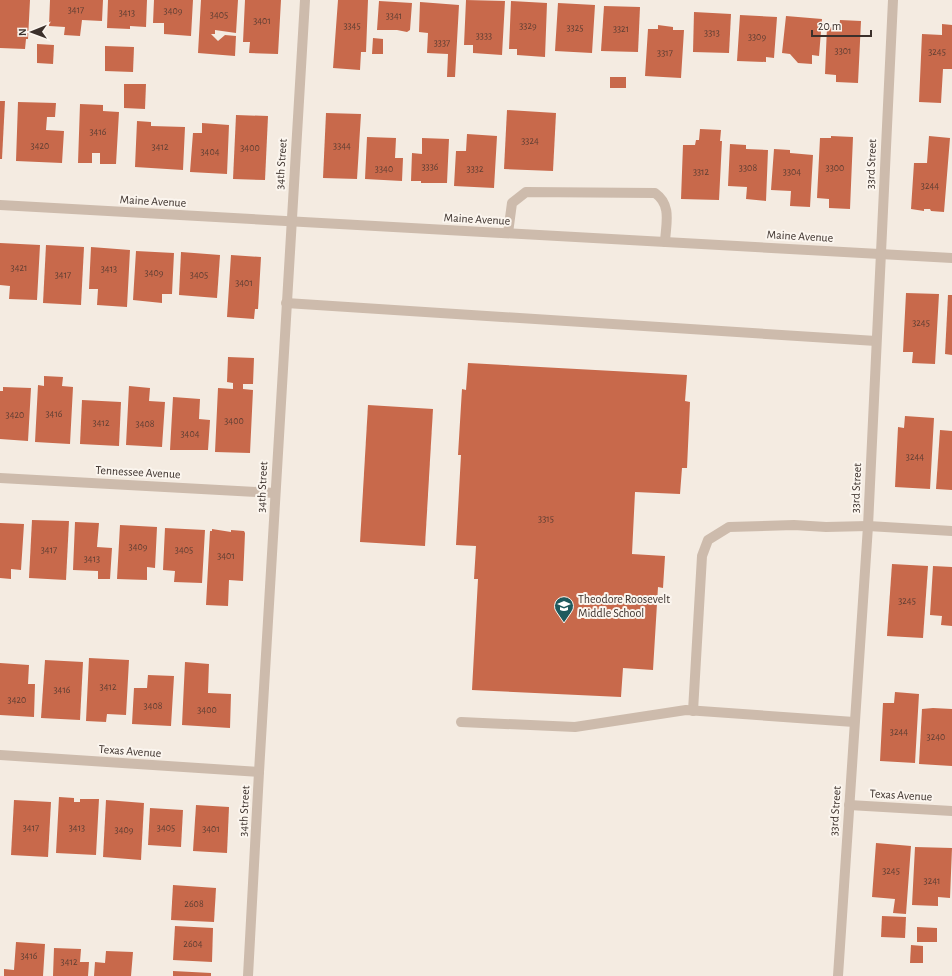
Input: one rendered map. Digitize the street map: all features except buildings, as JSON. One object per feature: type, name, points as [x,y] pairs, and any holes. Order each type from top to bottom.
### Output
[{"type":"street","name":"34th Street","points":[[248,976],[304,0]]},
{"type":"street","name":"33rd Street","points":[[838,976],[868,526],[893,0]]},
{"type":"street","points":[[508,233],[512,203],[526,192],[655,193],[663,198],[667,209],[665,242]]},
{"type":"street","name":"Maine Avenue","points":[[0,205],[952,258]]},
{"type":"street","points":[[286,303],[876,341]]},
{"type":"street","name":"Tennessee Avenue","points":[[0,478],[275,493]]},
{"type":"street","points":[[693,711],[702,556],[708,540],[729,527],[794,525],[826,527],[868,526],[952,531]]},
{"type":"street","points":[[461,722],[575,727],[655,714],[693,711],[854,722]]},
{"type":"street","name":"Texas Avenue","points":[[0,755],[259,772]]},
{"type":"street","name":"Texas Avenue","points":[[849,805],[952,811]]},
{"type":"place","name":"Theodore Roosevelt Middle School","points":[[564,623]]}]
